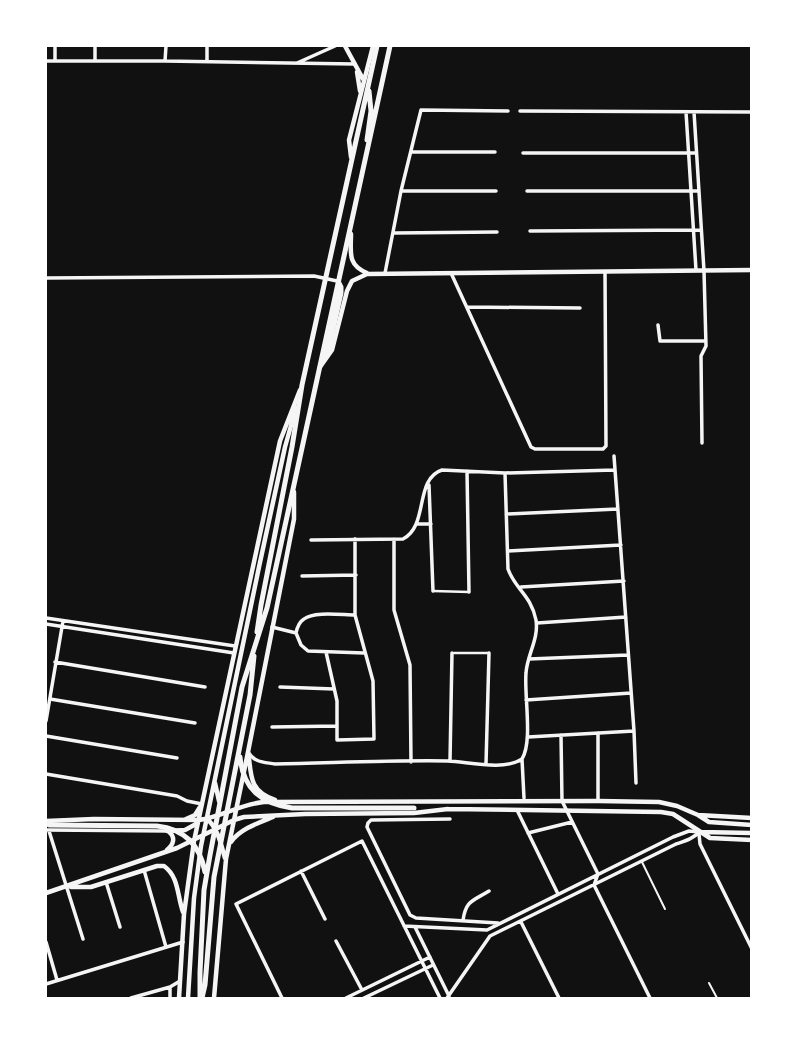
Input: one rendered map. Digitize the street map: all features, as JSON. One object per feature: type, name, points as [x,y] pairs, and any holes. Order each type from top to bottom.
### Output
[{"type":"main road","points":[[345,46],[368,87],[372,111],[367,150]]},
{"type":"main road","points":[[352,161],[349,140],[363,80],[375,46]]},
{"type":"main road","points":[[201,999],[205,985],[214,877],[252,684],[261,605],[302,385],[375,46]]},
{"type":"main road","points":[[201,999],[200,972],[206,878],[242,687],[265,616],[319,367],[329,347],[341,293],[338,281],[390,46]]},
{"type":"main road","points":[[355,64],[368,64]]},
{"type":"main road","points":[[355,64],[360,94]]},
{"type":"main road","points":[[351,222],[351,258],[354,266],[367,274]]},
{"type":"main road","points":[[319,367],[331,350],[352,281],[367,274],[751,270]]},
{"type":"main road","points":[[179,999],[184,914],[194,841],[280,441],[302,385]]},
{"type":"main road","points":[[188,999],[194,898],[203,836],[285,447],[302,385]]},
{"type":"main road","points":[[214,999],[226,859],[294,519],[294,487]]},
{"type":"main road","points":[[231,665],[234,686]]},
{"type":"main road","points":[[240,750],[242,770],[248,785],[261,797],[279,806],[661,812],[673,814],[710,838],[751,840]]},
{"type":"main road","points":[[248,752],[252,782],[261,793],[279,802]]},
{"type":"main road","points":[[214,782],[223,813],[234,820]]},
{"type":"main road","points":[[206,785],[207,819],[213,824],[226,859]]},
{"type":"main road","points":[[47,826],[199,820],[257,803],[279,802],[659,802],[698,815],[751,818]]},
{"type":"main road","points":[[178,820],[195,815],[202,804]]},
{"type":"main road","points":[[46,893],[194,841],[244,816],[414,813],[448,809]]},
{"type":"main road","points":[[698,815],[709,822],[751,825]]},
{"type":"main road","points":[[698,815],[699,832]]},
{"type":"main road","points":[[229,846],[237,834],[277,816]]},
{"type":"main road","points":[[167,831],[185,831],[199,820]]},
{"type":"main road","points":[[47,826],[157,826],[174,830],[190,840],[198,850],[206,878]]},
{"type":"main road","points":[[163,853],[173,843],[173,836],[167,831]]},
{"type":"main road","points":[[699,832],[751,833]]},
{"type":"main road","points":[[66,886],[91,887],[161,865],[176,878],[184,914]]},
{"type":"street","points":[[55,46],[55,61]]},
{"type":"street","points":[[95,46],[95,61]]},
{"type":"street","points":[[165,61],[166,46]]},
{"type":"street","points":[[206,62],[207,46]]},
{"type":"street","points":[[295,64],[335,46]]},
{"type":"street","points":[[317,54],[321,64]]},
{"type":"street","points":[[46,61],[355,64]]},
{"type":"street","points":[[385,273],[421,110],[509,111]]},
{"type":"street","points":[[520,111],[751,112]]},
{"type":"street","points":[[686,112],[696,271]]},
{"type":"street","points":[[694,112],[706,341],[701,356],[702,443]]},
{"type":"street","points":[[411,152],[495,152]]},
{"type":"street","points":[[523,153],[696,153]]},
{"type":"street","points":[[401,191],[496,191]]},
{"type":"street","points":[[527,191],[699,191]]},
{"type":"street","points":[[530,231],[701,230]]},
{"type":"street","points":[[393,233],[497,232]]},
{"type":"street","points":[[452,273],[531,447],[603,449],[606,446],[604,271]]},
{"type":"street","points":[[46,278],[314,276],[338,281]]},
{"type":"street","points":[[467,307],[580,308]]},
{"type":"street","points":[[658,325],[660,341],[706,341]]},
{"type":"street","points":[[614,456],[636,783]]},
{"type":"street","points":[[311,540],[403,539],[409,536],[416,524],[429,478],[436,471],[505,473],[615,470]]},
{"type":"street","points":[[429,478],[432,591],[468,592],[467,471]]},
{"type":"street","points":[[505,473],[508,569],[511,578],[529,600],[537,624],[533,651],[526,671],[527,748],[522,759],[524,798]]},
{"type":"street","points":[[506,514],[618,509]]},
{"type":"street","points":[[416,524],[431,524]]},
{"type":"street","points":[[326,652],[337,701],[337,740],[374,738],[373,681],[355,615],[355,539]]},
{"type":"street","points":[[394,539],[394,610],[410,665],[411,762]]},
{"type":"street","points":[[508,551],[621,545]]},
{"type":"street","points":[[302,576],[356,575]]},
{"type":"street","points":[[519,587],[624,581]]},
{"type":"street","points":[[355,615],[313,615],[298,624],[296,633],[301,645],[308,651],[365,653]]},
{"type":"street","points":[[537,624],[626,617]]},
{"type":"street","points":[[46,618],[235,646]]},
{"type":"street","points":[[46,721],[63,621]]},
{"type":"street","points":[[46,624],[234,653]]},
{"type":"street","points":[[272,627],[296,633]]},
{"type":"street","points":[[450,761],[452,653],[489,653],[486,764]]},
{"type":"street","points":[[529,659],[628,655]]},
{"type":"street","points":[[55,662],[205,687]]},
{"type":"street","points":[[280,687],[334,689]]},
{"type":"street","points":[[526,700],[631,693]]},
{"type":"street","points":[[50,699],[195,723]]},
{"type":"street","points":[[271,727],[337,726]]},
{"type":"street","points":[[527,737],[634,731]]},
{"type":"street","points":[[598,733],[598,800]]},
{"type":"street","points":[[561,735],[562,801],[598,874],[594,885],[650,999]]},
{"type":"street","points":[[46,736],[177,758]]},
{"type":"street","points":[[248,752],[254,760],[275,764],[450,761],[512,764],[522,759]]},
{"type":"street","points":[[46,774],[177,796],[202,804]]},
{"type":"street","points":[[517,810],[558,894]]},
{"type":"street","points":[[450,819],[371,820],[367,827],[410,915],[416,918],[502,923]]},
{"type":"street","points":[[528,833],[572,822]]},
{"type":"street","points":[[83,939],[47,826],[167,831]]},
{"type":"street","points":[[415,926],[448,997],[491,936],[699,832]]},
{"type":"street","points":[[404,926],[487,930],[681,834],[699,832]]},
{"type":"street","points":[[699,832],[700,845],[751,949]]},
{"type":"street","points":[[282,999],[236,904],[362,841],[440,999]]},
{"type":"street","points":[[144,870],[166,947]]},
{"type":"street","points":[[301,871],[325,919]]},
{"type":"street","points":[[106,882],[120,926]]},
{"type":"street","points":[[463,920],[467,905],[489,891]]},
{"type":"street","points":[[517,915],[559,999]]},
{"type":"street","points":[[483,922],[491,936]]},
{"type":"street","points":[[336,941],[362,990]]},
{"type":"street","points":[[46,984],[183,942]]},
{"type":"street","points":[[46,943],[57,981]]},
{"type":"street","points":[[346,999],[430,957]]},
{"type":"street","points":[[365,998],[433,965]]},
{"type":"street","points":[[396,974],[400,981]]},
{"type":"street","points":[[131,999],[170,987],[180,981]]},
{"type":"street","points":[[170,987],[170,999]]},
{"type":"lane","points":[[642,862],[665,909]]},
{"type":"lane","points":[[709,983],[717,999]]}]
